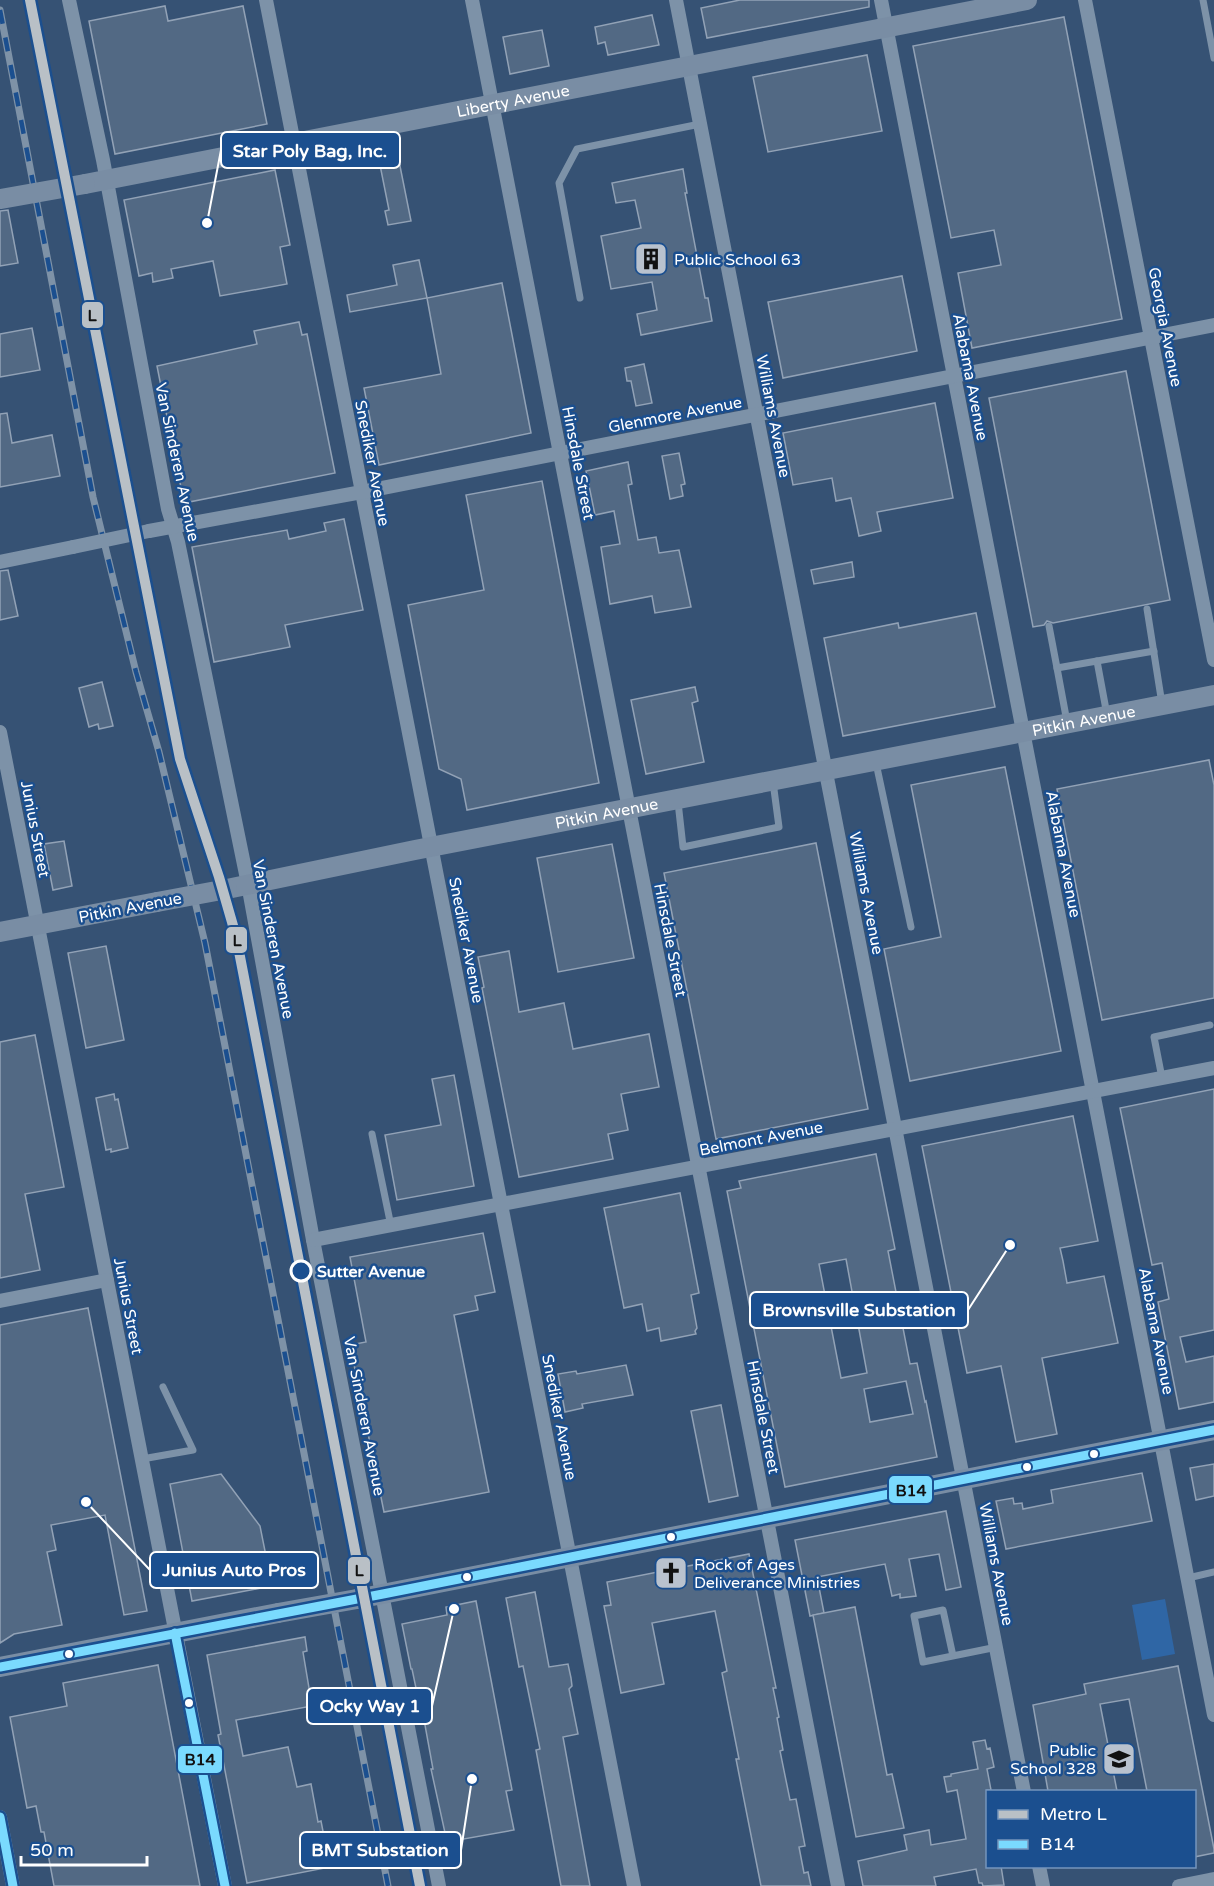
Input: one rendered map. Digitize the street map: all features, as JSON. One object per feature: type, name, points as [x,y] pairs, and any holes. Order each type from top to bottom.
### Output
[{"type":"street","name":"Van Sinderen Avenue","points":[[69,0],[106,180],[166,500],[178,542],[248,884],[313,1240],[440,1886]]},
{"type":"street","name":"Snediker Avenue","points":[[266,0],[634,1886]]},
{"type":"street","name":"Hinsdale Street","points":[[472,0],[838,1886]]},
{"type":"street","name":"Williams Avenue","points":[[676,0],[1024,1790]]},
{"type":"street","name":"Alabama Avenue","points":[[881,0],[1214,1715]]},
{"type":"street","name":"Liberty Avenue","points":[[0,199],[1027,0]]},
{"type":"street","name":"Georgia Avenue","points":[[1085,0],[1214,660]]},
{"type":"street","name":"Glenmore Avenue","points":[[0,562],[149,531],[362,492],[1151,337],[1213,328]]},
{"type":"street","name":"Pitkin Avenue","points":[[0,932],[1214,695]]},
{"type":"street","name":"Junius Street","points":[[0,732],[225,1886]]},
{"type":"street","name":"Belmont Avenue","points":[[313,1240],[1214,1068]]},
{"type":"street","points":[[0,1301],[107,1280]]},
{"type":"street","points":[[0,1667],[1214,1430]]},
{"type":"street","points":[[0,1817],[13,1886]]},
{"type":"street","points":[[1039,1868],[1043,1886]]},
{"type":"street","points":[[1179,1886],[1214,1879]]},
{"type":"lane","points":[[1203,0],[1214,58]]},
{"type":"lane","points":[[580,298],[559,183],[577,148],[700,124]]},
{"type":"lane","points":[[1147,609],[1163,705]]},
{"type":"lane","points":[[1049,626],[1068,723]]},
{"type":"lane","points":[[1057,668],[1154,651]]},
{"type":"lane","points":[[1097,661],[1107,716]]},
{"type":"lane","points":[[876,761],[912,927]]},
{"type":"lane","points":[[678,799],[683,847],[779,827],[773,781]]},
{"type":"lane","points":[[1162,1078],[1154,1037],[1210,1025]]},
{"type":"lane","points":[[372,1134],[391,1226]]},
{"type":"lane","points":[[142,1459],[193,1450],[163,1387]]},
{"type":"lane","points":[[1188,1578],[1214,1572]]},
{"type":"lane","points":[[953,1656],[943,1610],[914,1616],[923,1662],[953,1656],[997,1647]]},
{"type":"shaded area","points":[[1165,1599],[1175,1654],[1142,1660],[1132,1605]]},
{"type":"building","points":[[740,0],[869,0],[869,7],[707,38],[701,8]]},
{"type":"building","points":[[165,6],[168,21],[243,6],[267,124],[115,154],[89,21]]},
{"type":"building","points":[[652,15],[659,45],[608,55],[605,42],[598,44],[595,27]]},
{"type":"building","points":[[1064,17],[1122,319],[972,348],[958,273],[1001,265],[994,230],[951,238],[913,46]]},
{"type":"building","points":[[542,30],[549,66],[510,74],[503,37]]},
{"type":"building","points":[[867,55],[882,131],[768,152],[753,77]]},
{"type":"building","points":[[396,146],[411,221],[388,225],[385,211],[389,210],[377,150]]},
{"type":"building","name":"Public School 63","points":[[683,169],[687,193],[685,193],[705,298],[708,298],[712,321],[641,335],[637,314],[657,310],[652,282],[611,289],[601,236],[641,228],[635,200],[616,203],[612,183]]},
{"type":"building","points":[[275,170],[290,245],[280,247],[287,284],[220,296],[213,261],[171,269],[173,278],[153,282],[152,273],[139,276],[124,200]]},
{"type":"building","points":[[8,210],[18,263],[0,266],[0,211]]},
{"type":"building","points":[[419,260],[427,298],[350,312],[347,295],[397,285],[393,265]]},
{"type":"building","points":[[902,276],[917,351],[783,378],[768,302]]},
{"type":"building","points":[[502,283],[531,433],[379,465],[364,388],[441,374],[427,298]]},
{"type":"building","points":[[299,322],[302,335],[307,334],[335,473],[184,503],[157,366],[257,344],[254,331]]},
{"type":"building","points":[[32,328],[40,370],[0,377],[0,334]]},
{"type":"building","points":[[644,364],[652,403],[636,406],[631,381],[627,381],[625,368]]},
{"type":"building","points":[[1126,371],[1170,600],[1053,623],[1047,621],[1044,625],[1033,627],[989,398]]},
{"type":"building","points":[[935,403],[953,498],[877,512],[881,531],[859,536],[851,498],[836,501],[832,478],[793,485],[783,433]]},
{"type":"building","points":[[7,413],[12,443],[52,435],[60,476],[0,487],[0,414]]},
{"type":"building","points":[[679,453],[685,484],[681,485],[683,496],[670,499],[662,456]]},
{"type":"building","points":[[628,462],[632,484],[628,485],[638,540],[656,537],[659,553],[679,550],[691,607],[655,613],[652,596],[610,604],[601,547],[620,544],[614,511],[595,515],[586,471]]},
{"type":"building","points":[[542,481],[599,783],[467,810],[461,779],[439,769],[408,605],[484,590],[466,495]]},
{"type":"building","points":[[344,519],[363,610],[285,625],[290,647],[214,662],[192,547],[287,530],[289,539],[326,531],[324,523]]},
{"type":"building","points":[[852,562],[854,577],[814,584],[811,570]]},
{"type":"building","points":[[8,570],[18,616],[0,620],[0,571]]},
{"type":"building","points":[[976,613],[995,707],[843,736],[824,638],[898,623],[899,628]]},
{"type":"building","points":[[102,682],[113,726],[99,729],[98,724],[89,727],[79,688]]},
{"type":"building","points":[[695,687],[698,701],[692,703],[704,762],[646,774],[631,700]]},
{"type":"building","points":[[1209,760],[1214,785],[1214,998],[1102,1020],[1057,789]]},
{"type":"building","points":[[1005,767],[1061,1051],[910,1081],[884,949],[941,937],[911,785]]},
{"type":"building","points":[[64,841],[72,886],[53,890],[44,844]]},
{"type":"building","points":[[816,843],[868,1109],[716,1139],[664,873]]},
{"type":"building","points":[[612,844],[634,958],[558,972],[537,858]]},
{"type":"building","points":[[106,946],[124,1040],[86,1048],[68,953]]},
{"type":"building","points":[[509,951],[519,1012],[564,1003],[573,1049],[649,1034],[659,1087],[621,1094],[628,1130],[608,1134],[613,1159],[519,1177],[478,957]]},
{"type":"building","points":[[35,1035],[64,1187],[25,1194],[40,1270],[0,1278],[0,1042]]},
{"type":"building","points":[[454,1075],[474,1186],[397,1200],[385,1135],[441,1125],[432,1079]]},
{"type":"building","points":[[1214,1089],[1214,1330],[1180,1337],[1186,1362],[1214,1356],[1214,1402],[1179,1409],[1158,1302],[1169,1299],[1162,1263],[1152,1265],[1120,1108]]},
{"type":"building","points":[[114,1094],[115,1100],[118,1099],[128,1148],[111,1152],[111,1149],[106,1150],[96,1098]]},
{"type":"building","points":[[1073,1116],[1098,1241],[1060,1248],[1067,1283],[1104,1276],[1118,1343],[1042,1358],[1057,1434],[1016,1442],[1001,1366],[967,1373],[922,1146]]},
{"type":"building","points":[[876,1154],[895,1249],[888,1251],[910,1364],[917,1363],[937,1457],[785,1487],[727,1191],[741,1188],[739,1181]],"holes":[[[846,1259],[867,1373],[841,1378],[819,1264]],[[906,1381],[913,1414],[870,1422],[864,1389]]]},
{"type":"building","points":[[680,1193],[699,1293],[691,1295],[697,1328],[696,1334],[661,1341],[659,1328],[647,1331],[642,1304],[624,1308],[604,1208]]},
{"type":"building","points":[[483,1233],[495,1292],[475,1296],[478,1310],[454,1315],[489,1492],[384,1512],[350,1345],[366,1342],[350,1257]]},
{"type":"building","points":[[88,1308],[147,1611],[124,1615],[105,1515],[51,1525],[56,1550],[47,1552],[62,1625],[14,1634],[0,1643],[0,1325]]},
{"type":"building","points":[[626,1365],[633,1395],[582,1404],[583,1408],[565,1412],[558,1374],[576,1371],[577,1374]]},
{"type":"building","points":[[721,1405],[738,1496],[709,1502],[691,1411]]},
{"type":"building","points":[[1214,1464],[1214,1496],[1196,1500],[1190,1468]]},
{"type":"building","points":[[1142,1473],[1152,1521],[1006,1549],[996,1501],[1013,1498],[1014,1504],[1022,1503],[1023,1509],[1053,1503],[1051,1490]]},
{"type":"building","points":[[221,1474],[260,1526],[272,1586],[192,1601],[170,1484]]},
{"type":"building","points":[[946,1511],[961,1587],[946,1590],[939,1554],[909,1559],[916,1596],[900,1598],[900,1594],[892,1596],[885,1564],[817,1577],[824,1613],[810,1616],[795,1540]]},
{"type":"building","points":[[749,1554],[776,1688],[773,1688],[783,1750],[780,1751],[790,1800],[796,1799],[805,1846],[799,1847],[804,1873],[808,1872],[811,1886],[761,1886],[736,1759],[739,1759],[722,1673],[727,1671],[715,1611],[652,1623],[664,1684],[621,1693],[604,1606],[611,1605],[607,1582]]},
{"type":"building","points":[[535,1592],[549,1667],[568,1664],[571,1678],[572,1686],[569,1689],[578,1734],[563,1737],[590,1886],[561,1886],[536,1750],[540,1749],[523,1666],[519,1667],[506,1598]]},
{"type":"building","points":[[476,1601],[512,1790],[506,1791],[514,1830],[447,1842],[431,1769],[433,1769],[419,1692],[417,1693],[402,1624],[447,1615],[446,1607]]},
{"type":"building","points":[[855,1607],[887,1775],[892,1774],[904,1828],[856,1837],[813,1615]]},
{"type":"building","points":[[305,1637],[307,1651],[303,1652],[312,1706],[236,1720],[243,1756],[288,1747],[297,1787],[311,1784],[330,1867],[247,1883],[218,1735],[221,1734],[207,1655]]},
{"type":"building","points":[[158,1665],[200,1886],[54,1886],[44,1832],[41,1832],[36,1806],[27,1808],[10,1717],[67,1706],[63,1683]]},
{"type":"building","name":"Public School 328","points":[[1178,1666],[1214,1853],[1196,1857],[1196,1790],[1147,1790],[1129,1699],[1100,1704],[1117,1790],[1048,1790],[1033,1705],[1086,1694],[1084,1684]]},
{"type":"building","points":[[985,1740],[987,1749],[990,1748],[994,1767],[987,1769],[991,1790],[986,1790],[986,1868],[1001,1868],[1004,1885],[983,1886],[979,1883],[976,1869],[934,1877],[936,1886],[863,1886],[858,1861],[907,1850],[904,1835],[929,1830],[931,1845],[966,1839],[957,1790],[947,1792],[944,1777],[978,1769],[973,1742]]},
{"type":"railway","points":[[0,10],[93,497],[136,672],[159,752],[205,943],[388,1886]]},
{"type":"metro line","name":"L","points":[[30,0],[180,759],[236,936],[420,1886]]},
{"type":"transit line","name":"B14","points":[[0,1667],[1214,1430]]},
{"type":"transit line","name":"B14","points":[[175,1633],[225,1886]]},
{"type":"transit line","name":"B14","points":[[0,1817],[13,1886]]},
{"type":"place","name":"Star Poly Bag, Inc.","points":[[207,223]]},
{"type":"place","name":"Public School 63","points":[[651,259]]},
{"type":"place","name":"Brownsville Substation","points":[[1010,1245]]},
{"type":"place","name":"Sutter Avenue","points":[[301,1271]]},
{"type":"place","name":"Junius Auto Pros","points":[[86,1502]]},
{"type":"place","name":"Rock of Ages Deliverance Ministries","points":[[671,1573]]},
{"type":"place","name":"Ocky Way 1","points":[[454,1609]]},
{"type":"place","name":"Public School 328","points":[[1119,1759]]},
{"type":"place","name":"BMT Substation","points":[[472,1779]]}]
